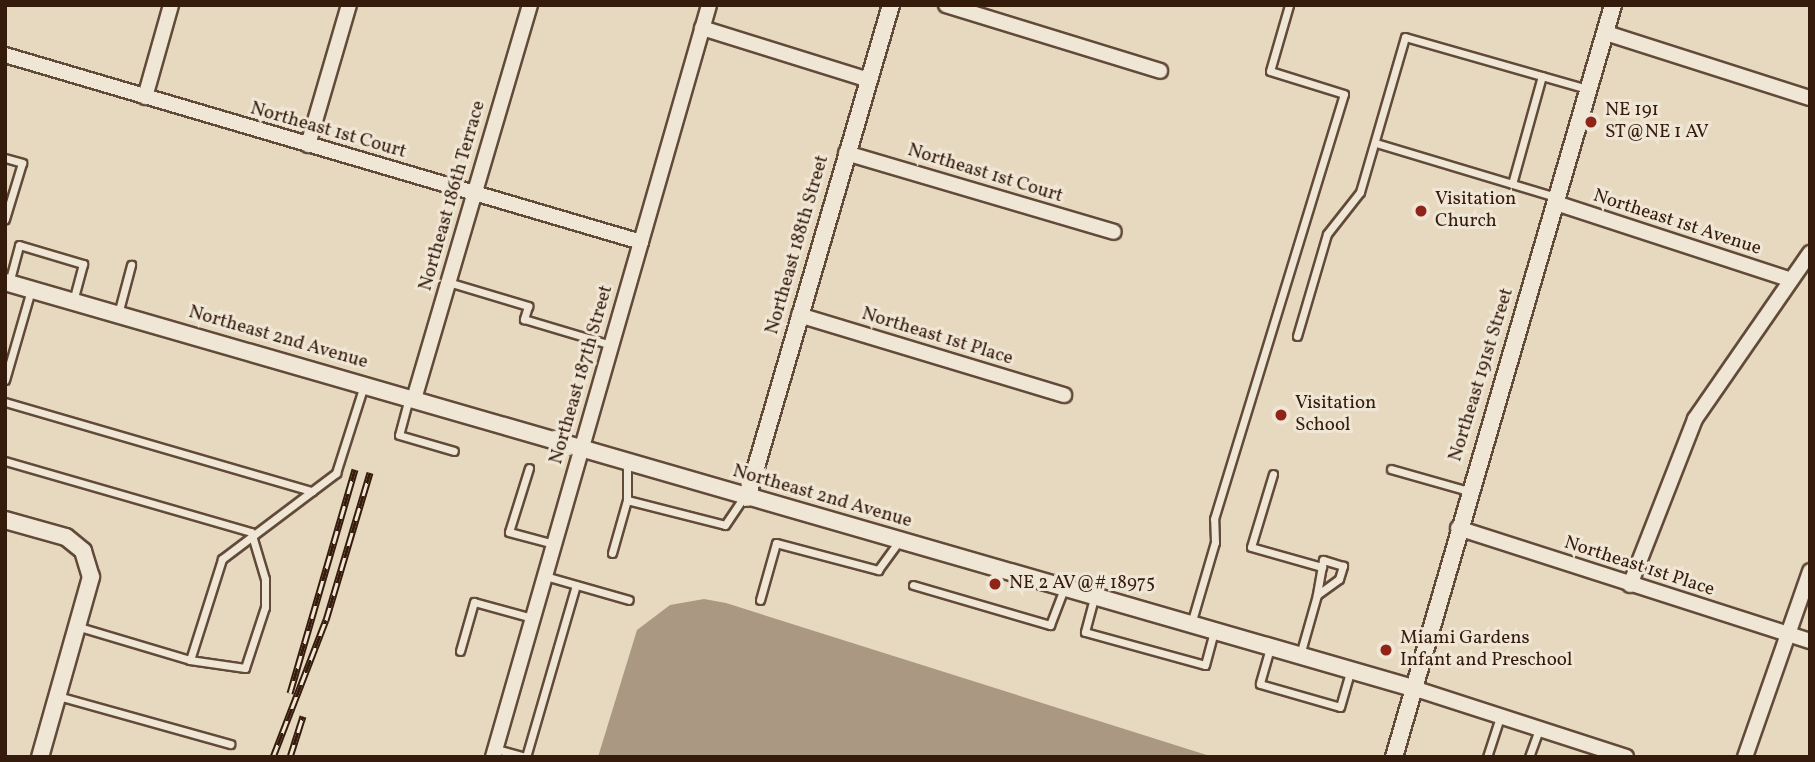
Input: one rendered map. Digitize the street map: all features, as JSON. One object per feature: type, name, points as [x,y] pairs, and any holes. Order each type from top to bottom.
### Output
[{"type":"street","points":[[145,97],[171,5]]},
{"type":"street","points":[[308,145],[349,5]]},
{"type":"street","name":"Northeast 186th Terrace","points":[[412,398],[530,5]]},
{"type":"street","name":"Northeast 187th Street","points":[[494,753],[709,5]]},
{"type":"street","name":"Northeast 188th Street","points":[[745,497],[891,5]]},
{"type":"street","points":[[946,5],[1160,71]]},
{"type":"street","name":"Northeast 191st Street","points":[[1394,757],[1458,528],[1614,5]]},
{"type":"street","points":[[702,28],[869,79]]},
{"type":"street","points":[[1606,33],[1810,98]]},
{"type":"street","name":"Northeast 1st Court","points":[[5,55],[640,242]]},
{"type":"street","name":"Northeast 1st Court","points":[[846,153],[1114,232]]},
{"type":"street","name":"Northeast 1st Avenue","points":[[1557,201],[1786,278]]},
{"type":"street","points":[[1630,585],[1695,419],[1786,278],[1810,253]]},
{"type":"street","name":"Northeast 2nd Avenue","points":[[7,283],[1413,688],[1626,757]]},
{"type":"street","name":"Northeast 1st Place","points":[[799,315],[1064,396]]},
{"type":"street","points":[[5,520],[66,537],[83,551],[91,577],[40,757]]},
{"type":"street","name":"Northeast 1st Place","points":[[1458,528],[1810,641]]},
{"type":"street","points":[[1745,757],[1786,633],[1810,571]]},
{"type":"lane","points":[[1191,624],[1215,542],[1218,506],[1344,93],[1270,71],[1289,5]]},
{"type":"lane","points":[[1297,336],[1327,233],[1360,192],[1405,37],[1589,89]]},
{"type":"lane","points":[[1512,184],[1542,76]]},
{"type":"lane","points":[[1376,142],[1512,184],[1557,201]]},
{"type":"lane","points":[[5,158],[22,163],[5,219]]},
{"type":"lane","points":[[7,283],[19,245],[83,264],[74,302]]},
{"type":"lane","points":[[118,314],[131,265]]},
{"type":"lane","points":[[448,282],[528,306],[524,319],[611,345]]},
{"type":"lane","points":[[5,380],[31,290]]},
{"type":"lane","points":[[190,660],[222,559],[251,532],[336,472],[364,384]]},
{"type":"lane","points":[[412,398],[399,435],[454,451]]},
{"type":"lane","points":[[5,402],[312,491]]},
{"type":"lane","points":[[5,461],[251,532]]},
{"type":"lane","points":[[612,553],[627,500],[627,463]]},
{"type":"lane","points":[[529,468],[509,532],[554,544]]},
{"type":"lane","points":[[1391,468],[1469,491]]},
{"type":"lane","points":[[1273,474],[1251,547],[1322,567]]},
{"type":"lane","points":[[627,500],[725,525],[745,497]]},
{"type":"lane","points":[[76,626],[190,660],[245,668],[265,607],[265,579],[251,532]]},
{"type":"lane","points":[[760,600],[776,543],[878,570],[899,541]]},
{"type":"lane","points":[[1300,655],[1317,595],[1323,560],[1343,566],[1339,579],[1317,595]]},
{"type":"lane","points":[[544,576],[629,600]]},
{"type":"lane","points":[[494,753],[526,757],[576,585]]},
{"type":"lane","points":[[913,585],[1050,625],[1065,588]]},
{"type":"lane","points":[[1094,597],[1085,632],[1205,666],[1214,631]]},
{"type":"lane","points":[[460,651],[474,602],[532,618]]},
{"type":"lane","points":[[1270,647],[1259,684],[1283,691],[1340,707],[1350,670]]},
{"type":"lane","points":[[57,696],[230,744]]},
{"type":"lane","points":[[1487,757],[1500,716]]},
{"type":"lane","points":[[1529,757],[1539,728]]},
{"type":"shaded area","points":[[704,599],[726,603],[1213,757],[598,757],[637,630],[670,605]]},
{"type":"railway","points":[[290,693],[355,469]]},
{"type":"railway","points":[[273,757],[326,620],[370,472]]},
{"type":"railway","points":[[290,757],[303,716]]},
{"type":"place","name":"NE 191 ST@NE 1 AV","points":[[1591,122]]},
{"type":"place","name":"Visitation Church","points":[[1421,211]]},
{"type":"place","name":"Visitation School","points":[[1281,415]]},
{"type":"place","name":"NE 2 AV@# 18975","points":[[995,584]]},
{"type":"place","name":"Miami Gardens Infant and Preschool","points":[[1386,650]]}]
